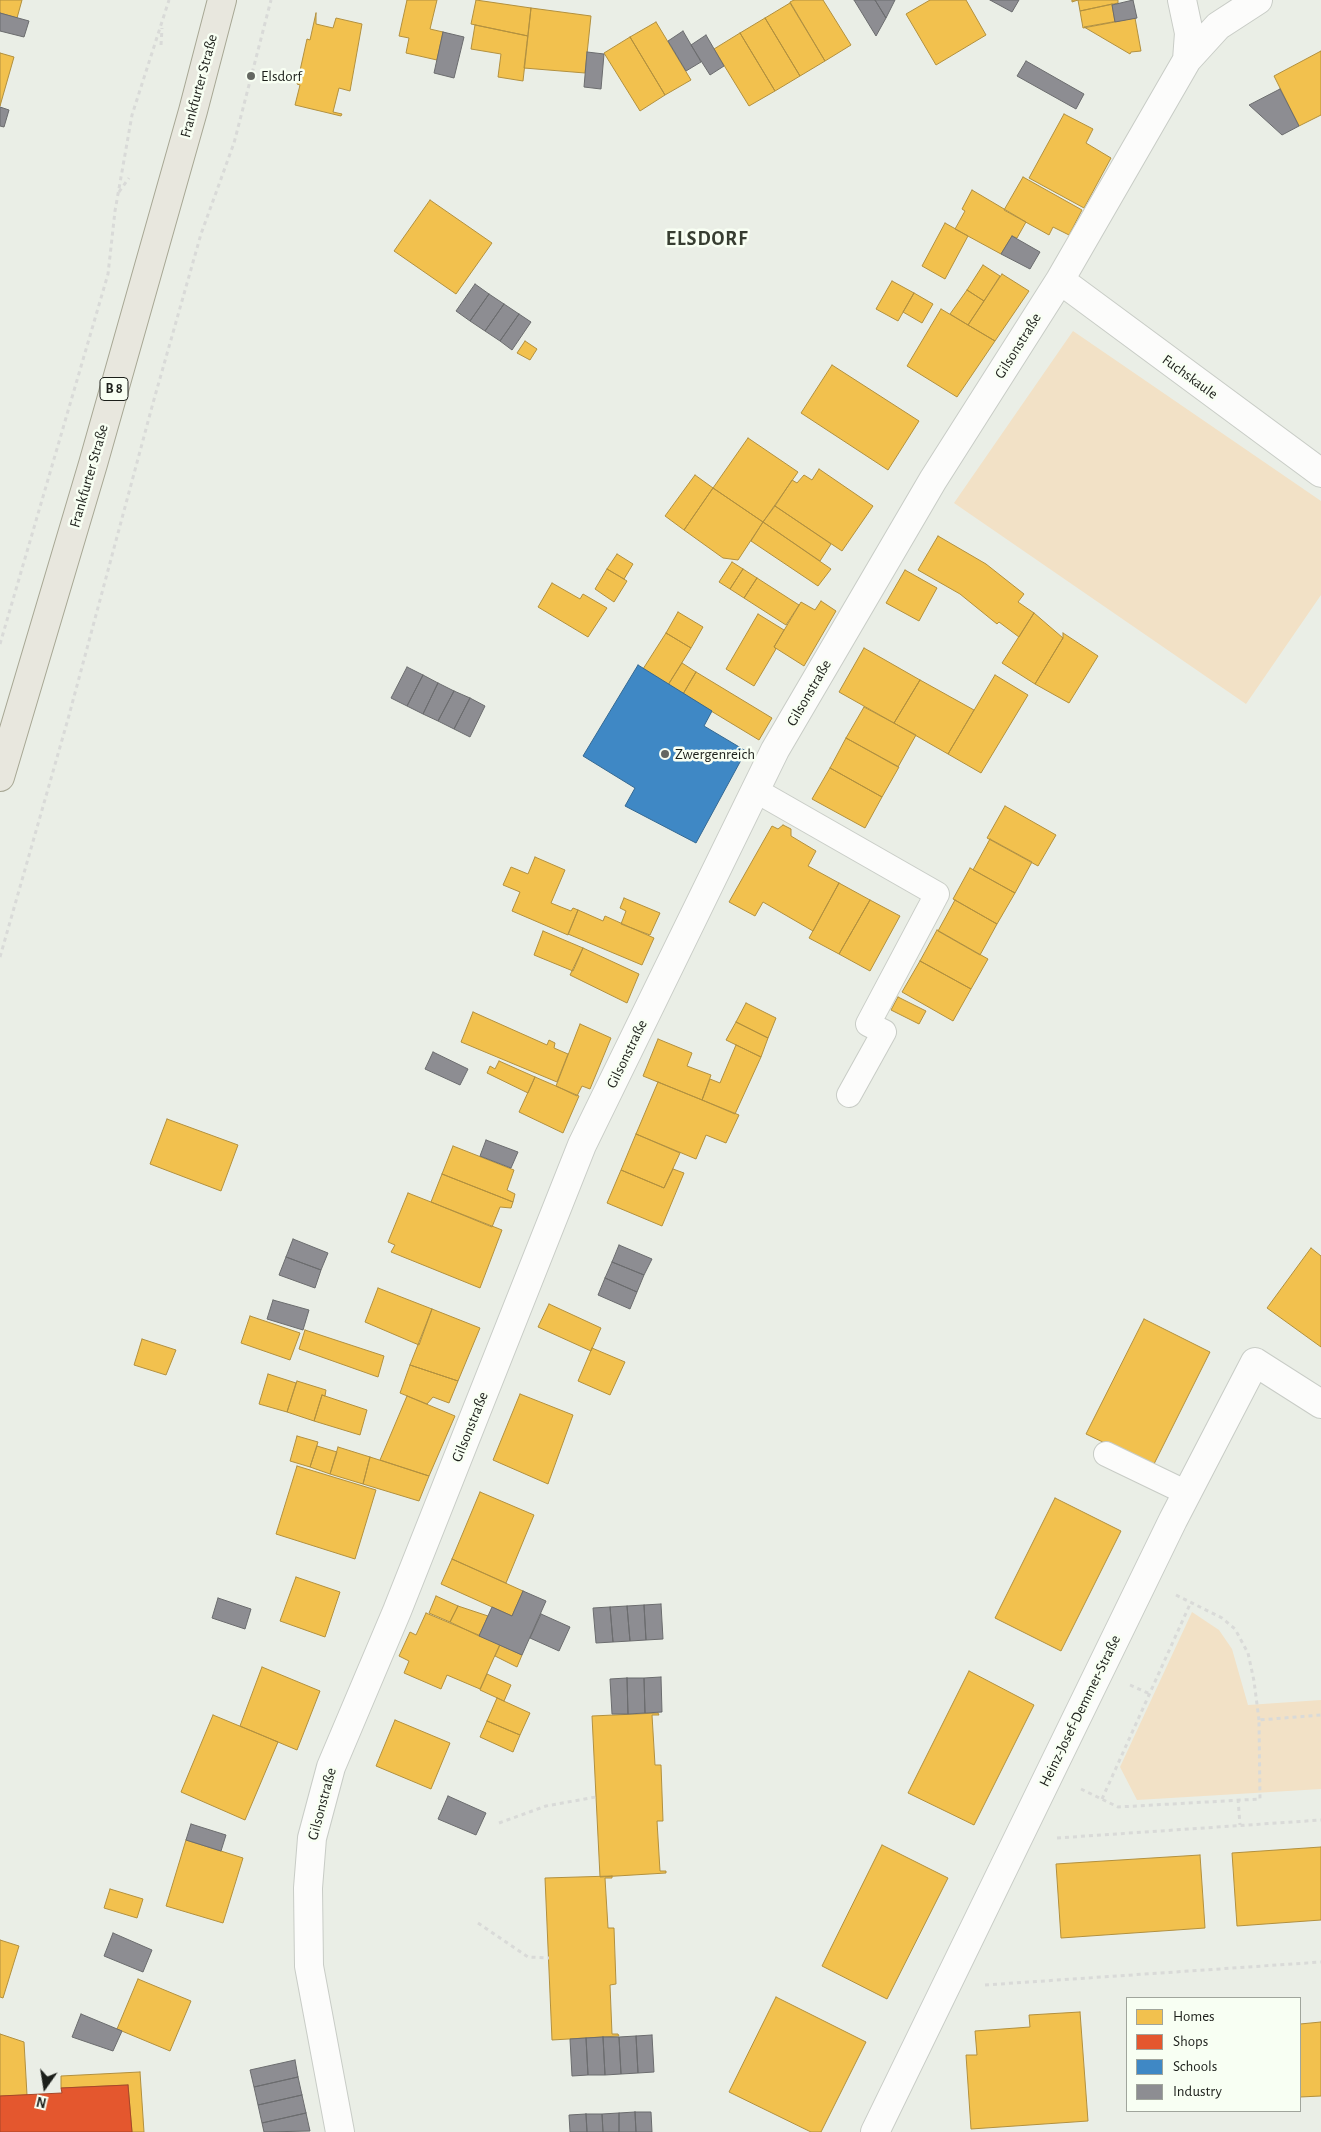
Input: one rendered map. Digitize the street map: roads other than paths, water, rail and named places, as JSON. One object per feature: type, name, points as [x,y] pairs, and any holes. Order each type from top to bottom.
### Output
[{"type":"main road","name":"Frankfurter Straße","points":[[0,777],[101,435],[193,111],[222,0]]},
{"type":"street","name":"Gilsonstraße","points":[[1182,0],[1189,33],[1188,60]]},
{"type":"street","name":"Gilsonstraße","points":[[340,2132],[309,1966],[308,1888],[312,1838],[331,1767],[397,1611],[582,1145],[775,750],[933,480],[1060,280],[1188,60],[1218,26],[1258,0]]},
{"type":"street","name":"Fuchskaule","points":[[1060,280],[1321,473]]},
{"type":"street","name":"Heinz-Josef-Demmer-Straße","points":[[875,2132],[1144,1579],[1255,1362],[1321,1404]]},
{"type":"lane","points":[[755,790],[937,894],[868,1024],[884,1032],[849,1095]]},
{"type":"lane","points":[[1106,1454],[1187,1493]]},
{"type":"place","name":"Elsdorf","points":[[251,76]]},
{"type":"place","name":"Zwergenreich","points":[[665,754]]},
{"type":"district","name":"ELSDORF","points":[[707,239]]}]
